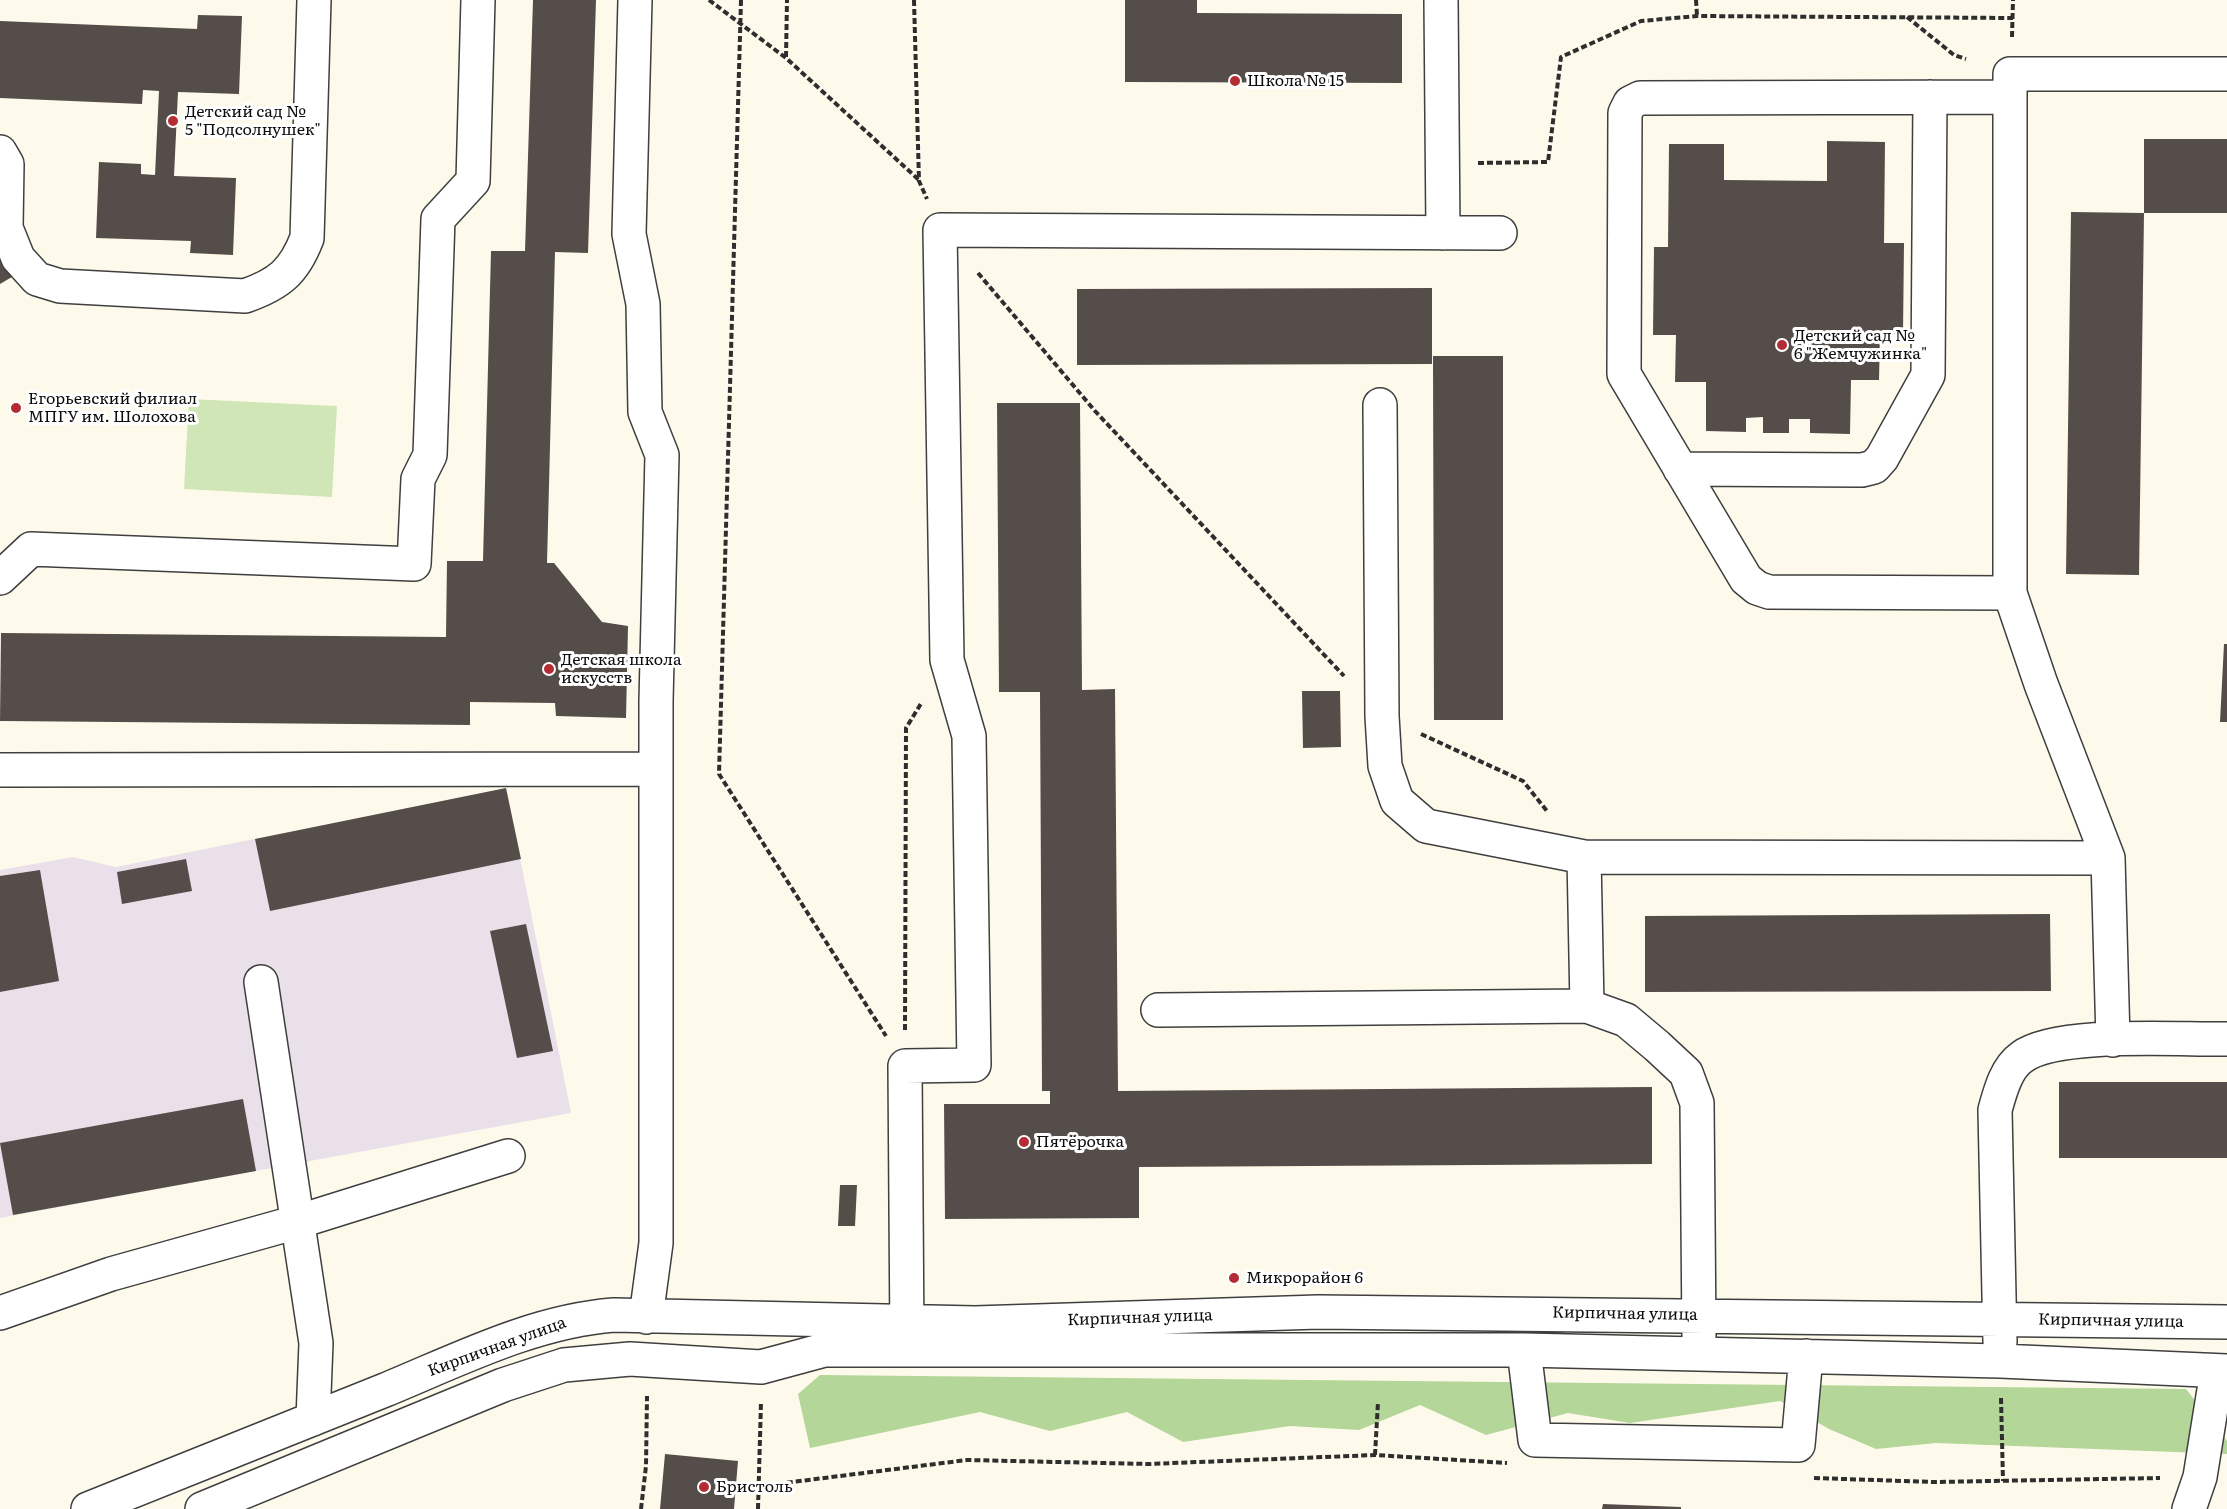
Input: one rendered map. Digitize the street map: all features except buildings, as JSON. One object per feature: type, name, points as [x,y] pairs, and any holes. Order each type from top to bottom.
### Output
[{"type":"street","points":[[0,152],[6,164],[6,228],[18,258],[37,279],[60,286],[245,296],[270,288],[298,260],[307,238],[314,0]]},
{"type":"street","points":[[0,578],[31,549],[414,564],[418,479],[430,455],[438,219],[473,180],[478,0]]},
{"type":"street","points":[[635,0],[629,234],[643,304],[645,412],[662,455],[656,769],[656,1243],[646,1317]]},
{"type":"street","points":[[1441,0],[1443,233]]},
{"type":"street","points":[[2010,592],[1769,592],[1756,588],[1746,579],[1623,374],[1625,112],[1630,103],[1640,98],[1930,97],[2010,85],[2227,74]]},
{"type":"street","points":[[2010,85],[2010,592],[2041,684],[2108,858],[2113,1040]]},
{"type":"street","points":[[1680,469],[1862,470],[1874,466],[1881,458],[1928,375],[1930,97]]},
{"type":"street","points":[[906,1336],[905,1066],[974,1065],[969,736],[947,660],[940,230],[1500,233]]},
{"type":"street","points":[[1380,405],[1382,716],[1385,766],[1397,801],[1426,826],[1584,857],[2108,858]]},
{"type":"street","points":[[0,770],[656,769]]},
{"type":"street","points":[[1584,857],[1587,1006]]},
{"type":"street","points":[[261,982],[316,1343],[313,1419]]},
{"type":"street","points":[[1158,1010],[1587,1006],[1626,1020],[1686,1074],[1697,1103],[1700,1354]]},
{"type":"street","points":[[2000,1361],[1995,1110],[2003,1082],[2020,1058],[2044,1046],[2075,1040],[2227,1040]]},
{"type":"street","points":[[0,1313],[111,1274],[297,1222],[508,1156]]},
{"type":"street","name":"Кирпичная улица","points":[[202,1509],[523,1379],[564,1365],[590,1361],[648,1360],[761,1367],[825,1350],[975,1323],[1318,1312],[2227,1322]]},
{"type":"street","name":"Кирпичная улица","points":[[88,1509],[552,1325],[581,1317],[646,1317],[906,1336],[2000,1361],[2222,1371]]},
{"type":"street","points":[[1524,1350],[1535,1440],[1571,1441],[1798,1445],[1806,1356]]},
{"type":"street","points":[[2189,1509],[2200,1477],[2222,1371]]},
{"type":"path","points":[[709,0],[786,58],[919,181],[914,0]]},
{"type":"path","points":[[741,0],[719,774],[905,1066]]},
{"type":"path","points":[[786,58],[787,0]]},
{"type":"path","points":[[1696,0],[1697,16]]},
{"type":"path","points":[[1441,164],[1548,162],[1561,57],[1641,21],[1697,16],[2013,18]]},
{"type":"path","points":[[1907,16],[1954,55],[2010,85]]},
{"type":"path","points":[[940,230],[1095,411],[1382,716],[1523,782],[1584,857]]},
{"type":"path","points":[[905,1066],[906,728],[947,660]]},
{"type":"path","points":[[641,1509],[646,1466],[648,1360]]},
{"type":"path","points":[[2000,1361],[2003,1481]]},
{"type":"path","points":[[758,1509],[761,1393]]},
{"type":"path","points":[[1375,1455],[1378,1402]]},
{"type":"path","points":[[760,1486],[967,1460],[1149,1464],[1375,1455],[1510,1464]]},
{"type":"path","points":[[1807,1478],[2003,1481],[2200,1477]]},
{"type":"shaded area","points":[[506,788],[571,1113],[0,1218],[0,870],[73,857],[116,867]]},
{"type":"green space","points":[[189,399],[337,406],[332,497],[184,489]]},
{"type":"green space","points":[[820,1375],[2186,1389],[2227,1441],[2227,1454],[1936,1443],[1876,1449],[1829,1429],[1780,1401],[1630,1423],[1568,1413],[1486,1435],[1420,1405],[1359,1430],[1290,1426],[1183,1442],[1127,1412],[1050,1431],[980,1412],[810,1448],[798,1394]]},
{"type":"place","name":"Школа № 15","points":[[1235,81]]},
{"type":"place","name":"Детский сад № 5 \"Подсолнушек\"","points":[[173,121]]},
{"type":"place","name":"Детский сад № 6 \"Жемчужинка\"","points":[[1782,345]]},
{"type":"place","name":"Егорьевский филиал МПГУ им. Шолохова","points":[[16,408]]},
{"type":"place","name":"Детская школа искусств","points":[[549,669]]},
{"type":"place","name":"Пятёрочка","points":[[1024,1142]]},
{"type":"place","name":"Микрорайон 6","points":[[1234,1278]]},
{"type":"place","name":"Бристоль","points":[[704,1487]]}]
